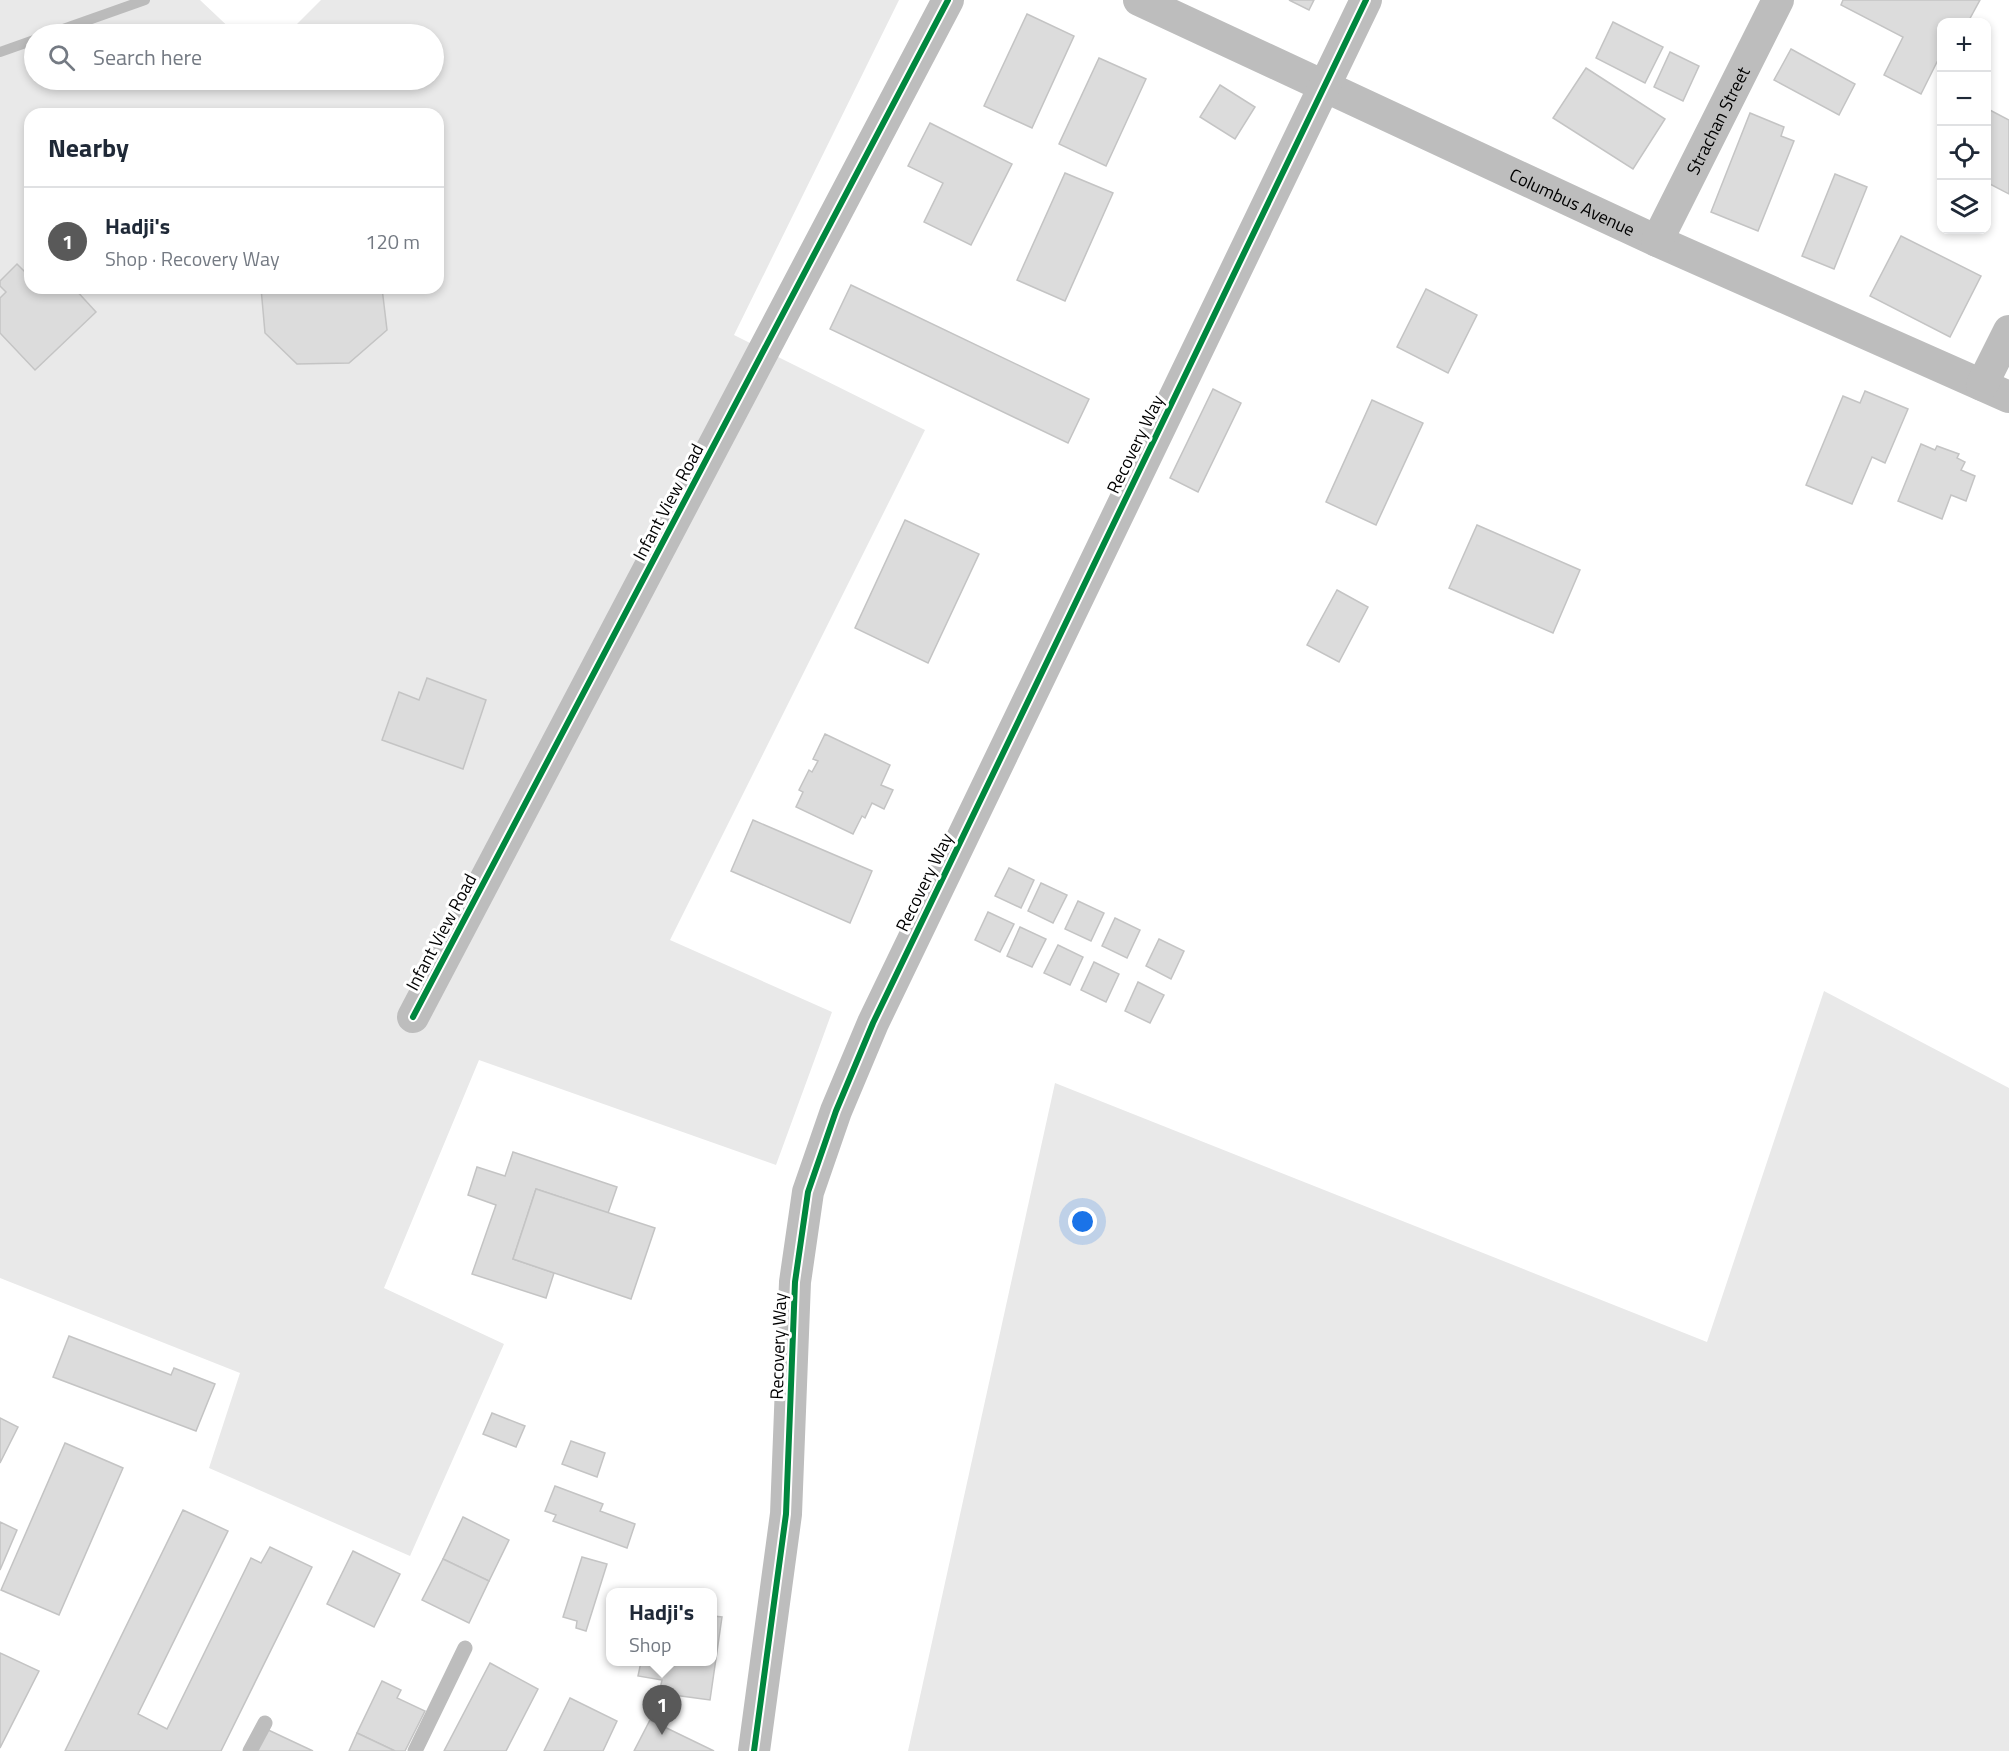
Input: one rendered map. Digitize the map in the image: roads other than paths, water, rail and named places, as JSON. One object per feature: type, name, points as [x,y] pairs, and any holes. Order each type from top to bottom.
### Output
[{"type":"street","name":"Infant View Road","points":[[413,1017],[948,0]]},
{"type":"street","name":"Columbus Avenue","points":[[1139,0],[1324,84],[1657,241],[1995,391]]},
{"type":"street","name":"Recovery Way","points":[[754,1751],[786,1514],[795,1282],[808,1192],[832,1121],[873,1023],[1366,0]]},
{"type":"street","name":"Strachan Street","points":[[1657,241],[1778,0]]},
{"type":"street","points":[[1995,391],[2009,331]]},
{"type":"lane","points":[[415,1751],[465,1648]]},
{"type":"lane","points":[[250,1751],[265,1723]]},
{"type":"waterway","points":[[77,24],[145,0]]},
{"type":"waterway","points":[[0,52],[24,44]]},
{"type":"place","name":"Hadji's","points":[[662,1735]]}]
